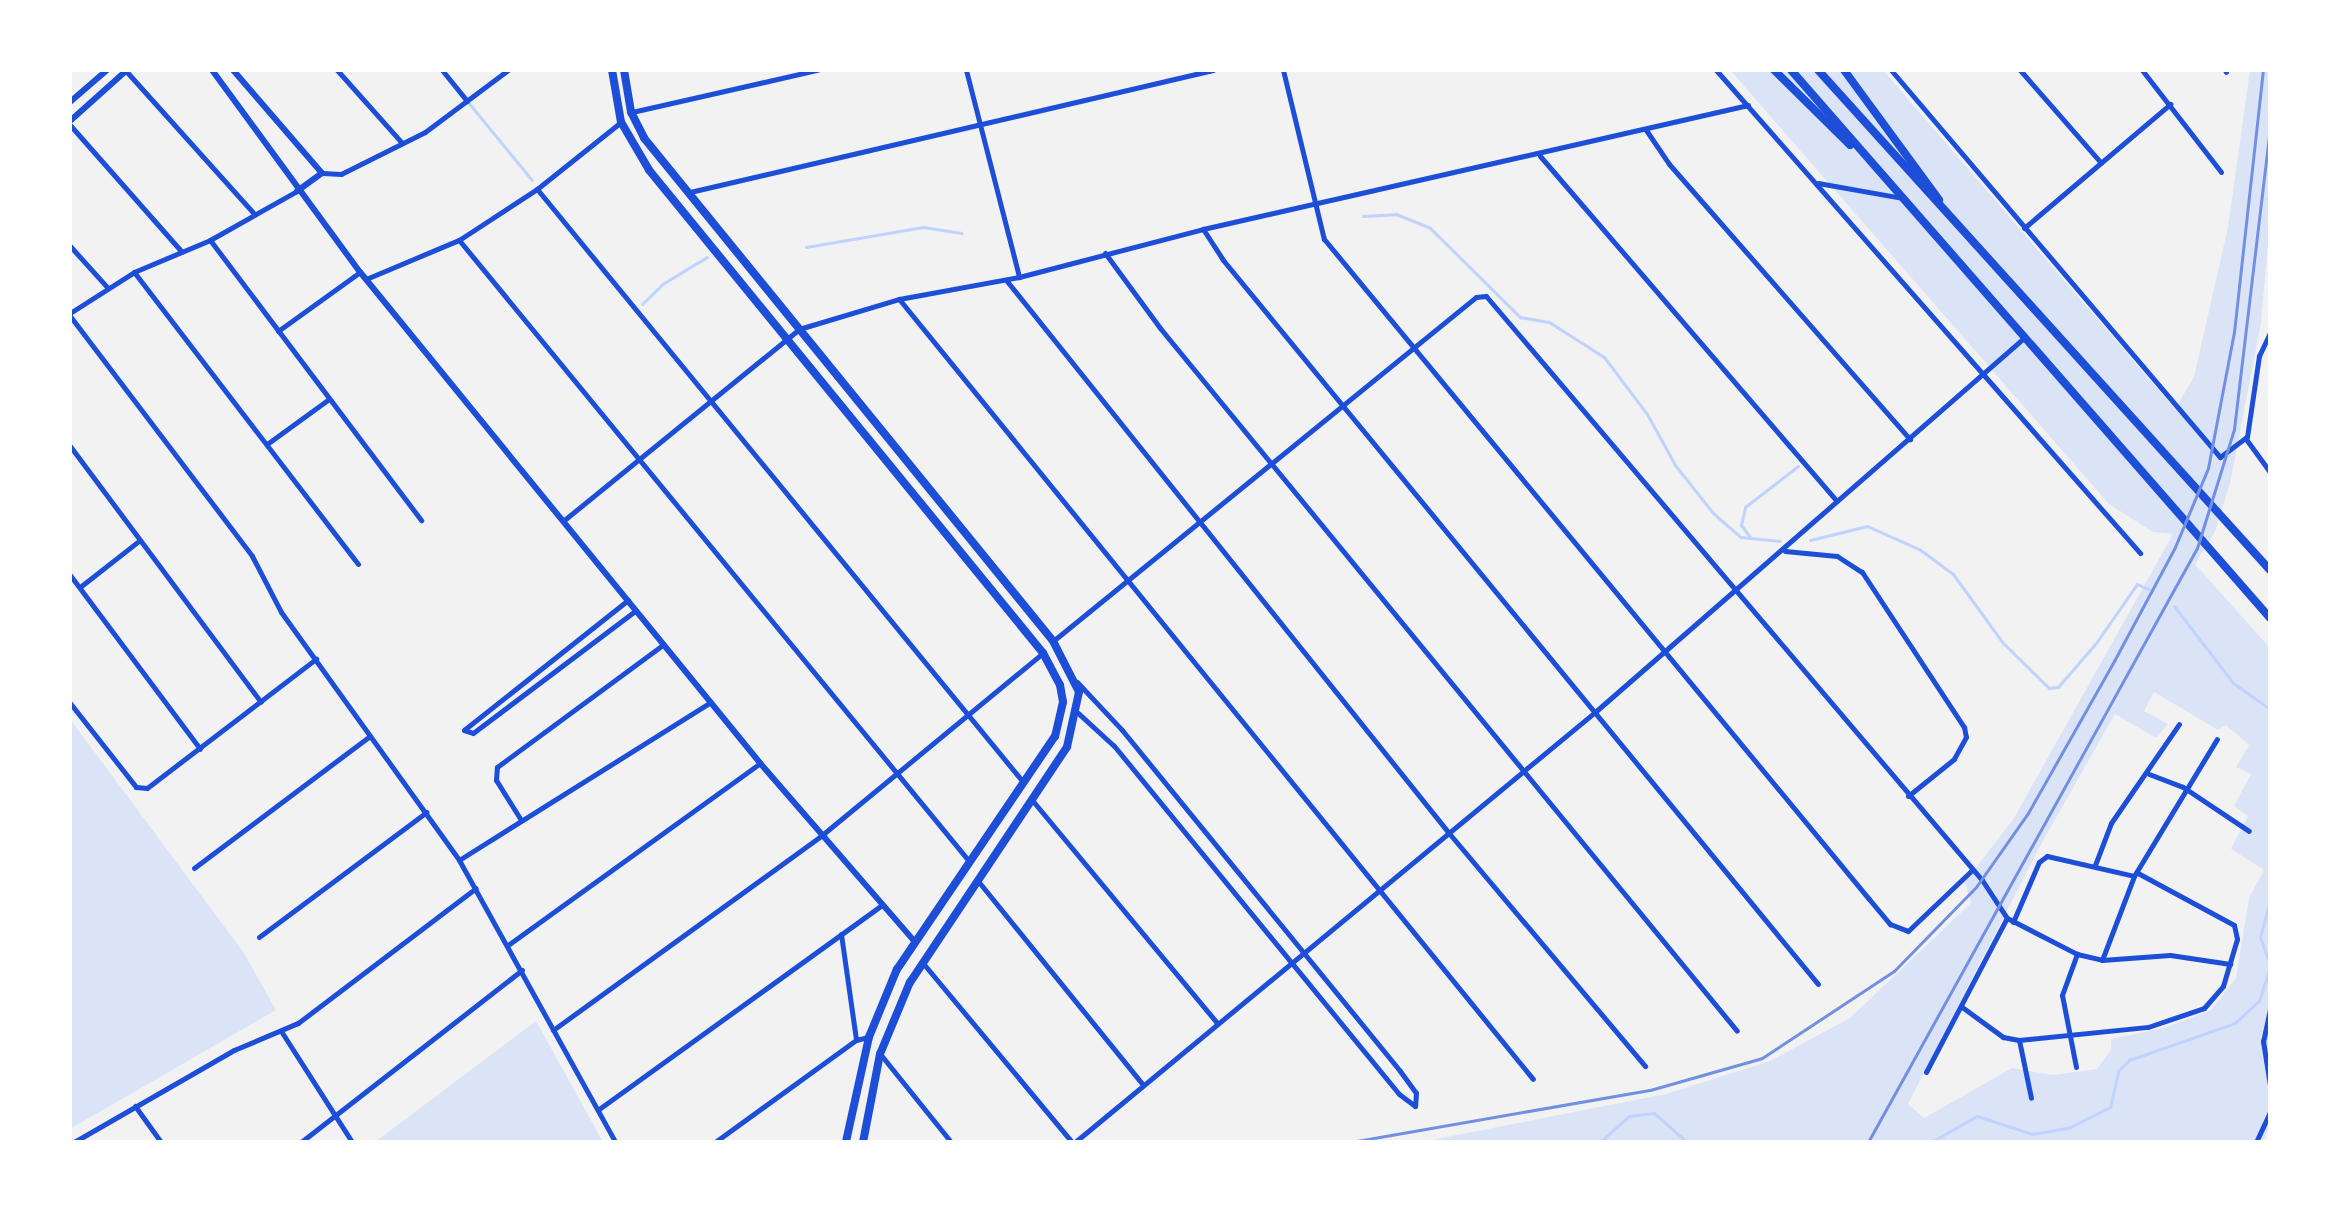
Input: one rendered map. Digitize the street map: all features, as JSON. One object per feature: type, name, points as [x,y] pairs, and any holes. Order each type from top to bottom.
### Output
[{"type":"main road","points":[[612,70],[621,122],[649,170],[1043,653],[1063,702],[1055,736],[897,969],[869,1037],[846,1142]]},
{"type":"main road","points":[[624,70],[631,112],[644,138],[1053,641],[1076,681],[1078,713],[1067,747],[921,961],[880,1054],[863,1142]]},
{"type":"main road","points":[[1774,70],[1871,162]]},
{"type":"main road","points":[[1791,70],[2270,618]]},
{"type":"main road","points":[[1818,70],[1949,218],[2183,470],[2270,570]]},
{"type":"main road","points":[[1844,70],[1914,161],[1949,218]]},
{"type":"main road","points":[[820,378],[831,370]]},
{"type":"main road","points":[[837,399],[847,391]]},
{"type":"main road","points":[[993,831],[1005,838]]},
{"type":"street","points":[[70,102],[107,70]]},
{"type":"street","points":[[182,252],[70,123],[127,70],[255,215]]},
{"type":"street","points":[[212,70],[297,191],[360,272],[760,763],[915,942]]},
{"type":"street","points":[[233,70],[322,173]]},
{"type":"street","points":[[337,70],[402,143]]},
{"type":"street","points":[[442,70],[467,101]]},
{"type":"street","points":[[508,70],[402,143],[341,174],[322,173],[297,191],[210,240],[134,272],[107,287],[70,315],[252,556],[281,612],[459,860],[615,1142]]},
{"type":"street","points":[[631,112],[817,70]]},
{"type":"street","points":[[966,70],[1019,277]]},
{"type":"street","points":[[690,192],[1213,70]]},
{"type":"street","points":[[1283,70],[1319,206],[1324,239],[1898,931],[1916,926],[1971,871]]},
{"type":"street","points":[[1716,70],[1985,371],[2140,553]]},
{"type":"street","points":[[1891,70],[2213,451],[2224,457],[2246,439],[2259,356],[2270,332]]},
{"type":"street","points":[[2020,70],[2101,163]]},
{"type":"street","points":[[2142,70],[2221,172]]},
{"type":"street","points":[[2024,228],[2170,104]]},
{"type":"street","points":[[563,521],[799,329],[899,299],[1006,280],[1203,229],[1540,156],[1748,105]]},
{"type":"street","points":[[366,279],[459,240],[537,189],[621,122]]},
{"type":"street","points":[[1646,130],[1669,164],[1910,439]]},
{"type":"street","points":[[1540,156],[1837,501]]},
{"type":"street","points":[[1817,183],[1903,198]]},
{"type":"street","points":[[537,189],[1023,783]]},
{"type":"street","points":[[1203,229],[1343,407],[1818,984]]},
{"type":"street","points":[[210,240],[421,520]]},
{"type":"street","points":[[459,240],[894,775],[970,862]]},
{"type":"street","points":[[70,246],[107,287]]},
{"type":"street","points":[[1105,253],[1270,463],[1737,1031]]},
{"type":"street","points":[[134,272],[358,564]]},
{"type":"street","points":[[278,331],[360,272]]},
{"type":"street","points":[[1006,280],[1198,524],[1448,832],[1645,1066]]},
{"type":"street","points":[[1053,641],[1270,463],[1416,349],[1476,297],[1495,301],[1971,871],[1982,880],[2007,918],[2077,954],[2102,960],[2170,955],[2230,964]]},
{"type":"street","points":[[899,299],[1124,582],[1533,1079]]},
{"type":"street","points":[[921,961],[1074,1142],[1665,653],[1785,551],[1837,501],[2025,337]]},
{"type":"street","points":[[267,444],[329,399]]},
{"type":"street","points":[[2246,439],[2270,472]]},
{"type":"street","points":[[70,446],[261,702]]},
{"type":"street","points":[[80,587],[140,540]]},
{"type":"street","points":[[1785,551],[1837,556],[1862,572],[1964,727],[1966,737],[1954,759],[1908,796]]},
{"type":"street","points":[[70,575],[200,749]]},
{"type":"street","points":[[628,600],[564,647],[464,730],[473,733],[636,610]]},
{"type":"street","points":[[521,820],[495,777],[501,764],[664,644]]},
{"type":"street","points":[[564,647],[572,659]]},
{"type":"street","points":[[553,1030],[822,835],[1043,653]]},
{"type":"street","points":[[70,703],[136,787],[151,785],[316,659]]},
{"type":"street","points":[[1076,681],[1400,1071],[1416,1093],[1415,1106],[1399,1094],[1107,738],[1078,713]]},
{"type":"street","points":[[506,693],[513,703]]},
{"type":"street","points":[[459,860],[711,702]]},
{"type":"street","points":[[2095,865],[2111,823],[2149,774],[2179,724]]},
{"type":"street","points":[[194,868],[370,736]]},
{"type":"street","points":[[2102,960],[2135,874],[2183,787],[2217,739]]},
{"type":"street","points":[[508,945],[760,763]]},
{"type":"street","points":[[2149,774],[2183,787],[2249,831]]},
{"type":"street","points":[[1032,800],[1217,1023]]},
{"type":"street","points":[[259,937],[427,812]]},
{"type":"street","points":[[1193,841],[1204,833]]},
{"type":"street","points":[[1962,1007],[2003,1037],[2019,1040],[2148,1027],[2194,1013],[2213,1001],[2230,964],[2237,939],[2229,920],[2135,874],[2043,858],[2013,922]]},
{"type":"street","points":[[978,880],[1143,1085]]},
{"type":"street","points":[[74,1142],[234,1050],[281,1031],[476,888]]},
{"type":"street","points":[[599,1109],[882,905]]},
{"type":"street","points":[[1926,1072],[2007,918]]},
{"type":"street","points":[[841,934],[856,1040]]},
{"type":"street","points":[[2076,1067],[2062,995],[2077,954]]},
{"type":"street","points":[[301,1142],[522,970]]},
{"type":"street","points":[[2270,1009],[2263,1041],[2270,1085]]},
{"type":"street","points":[[281,1031],[334,1119],[352,1142]]},
{"type":"street","points":[[715,1142],[856,1040],[869,1037]]},
{"type":"street","points":[[2019,1040],[2031,1098]]},
{"type":"street","points":[[880,1054],[951,1142]]},
{"type":"street","points":[[135,1106],[161,1142]]},
{"type":"street","points":[[2256,1142],[2270,1112]]},
{"type":"shaded area","points":[[1730,70],[1883,70],[2175,409],[2194,377],[2228,227],[2250,70],[2270,70],[2270,222],[2261,323],[2230,483],[2215,532],[2195,564],[2270,648],[2270,1124],[2263,1142],[1421,1142],[1666,1094],[1770,1061],[1850,1018],[1971,903],[1965,882],[2014,818],[2173,534],[2153,532],[2109,504]],"holes":[[[2154,692],[2218,730],[2226,725],[2249,745],[2236,767],[2251,774],[2234,806],[2248,816],[2231,849],[2264,870],[2249,898],[2236,978],[2211,1010],[2164,1028],[2111,1039],[2111,1050],[2097,1069],[2053,1075],[2012,1068],[1924,1118],[1908,1104],[2040,846],[2115,714],[2156,738],[2168,724],[2144,711]]]},
{"type":"shaded area","points":[[70,719],[244,953],[276,1010],[70,1129]]},
{"type":"shaded area","points":[[536,1021],[603,1142],[375,1142]]},
{"type":"waterway","points":[[467,101],[532,180]]},
{"type":"waterway","points":[[1363,216],[1396,214],[1430,228],[1520,317],[1549,322],[1604,357],[1647,414],[1675,465],[1713,513],[1741,537],[1780,541]]},
{"type":"waterway","points":[[806,247],[923,227],[962,233]]},
{"type":"waterway","points":[[642,304],[664,283],[707,257]]},
{"type":"waterway","points":[[1750,537],[1741,525],[1745,507],[1798,466]]},
{"type":"waterway","points":[[1810,540],[1867,526],[1919,549],[1953,574],[2003,643],[2049,688],[2058,687],[2096,643],[2137,584],[2148,589]]},
{"type":"waterway","points":[[2174,606],[2233,683],[2270,709]]},
{"type":"waterway","points":[[2270,900],[2260,937],[2270,965]]},
{"type":"waterway","points":[[1931,1142],[1977,1116],[2032,1134],[2070,1127],[2110,1107],[2118,1071],[2129,1060],[2235,1023],[2259,1001],[2270,968]]},
{"type":"waterway","points":[[1600,1142],[1629,1116],[1654,1113],[1687,1142]]},
{"type":"railway","points":[[1351,1142],[1650,1090],[1762,1058],[1894,971],[1976,887],[2028,813],[2114,661],[2175,547],[2208,468],[2234,332],[2263,70]]},
{"type":"railway","points":[[1868,1142],[2197,548],[2234,429],[2270,128]]}]
